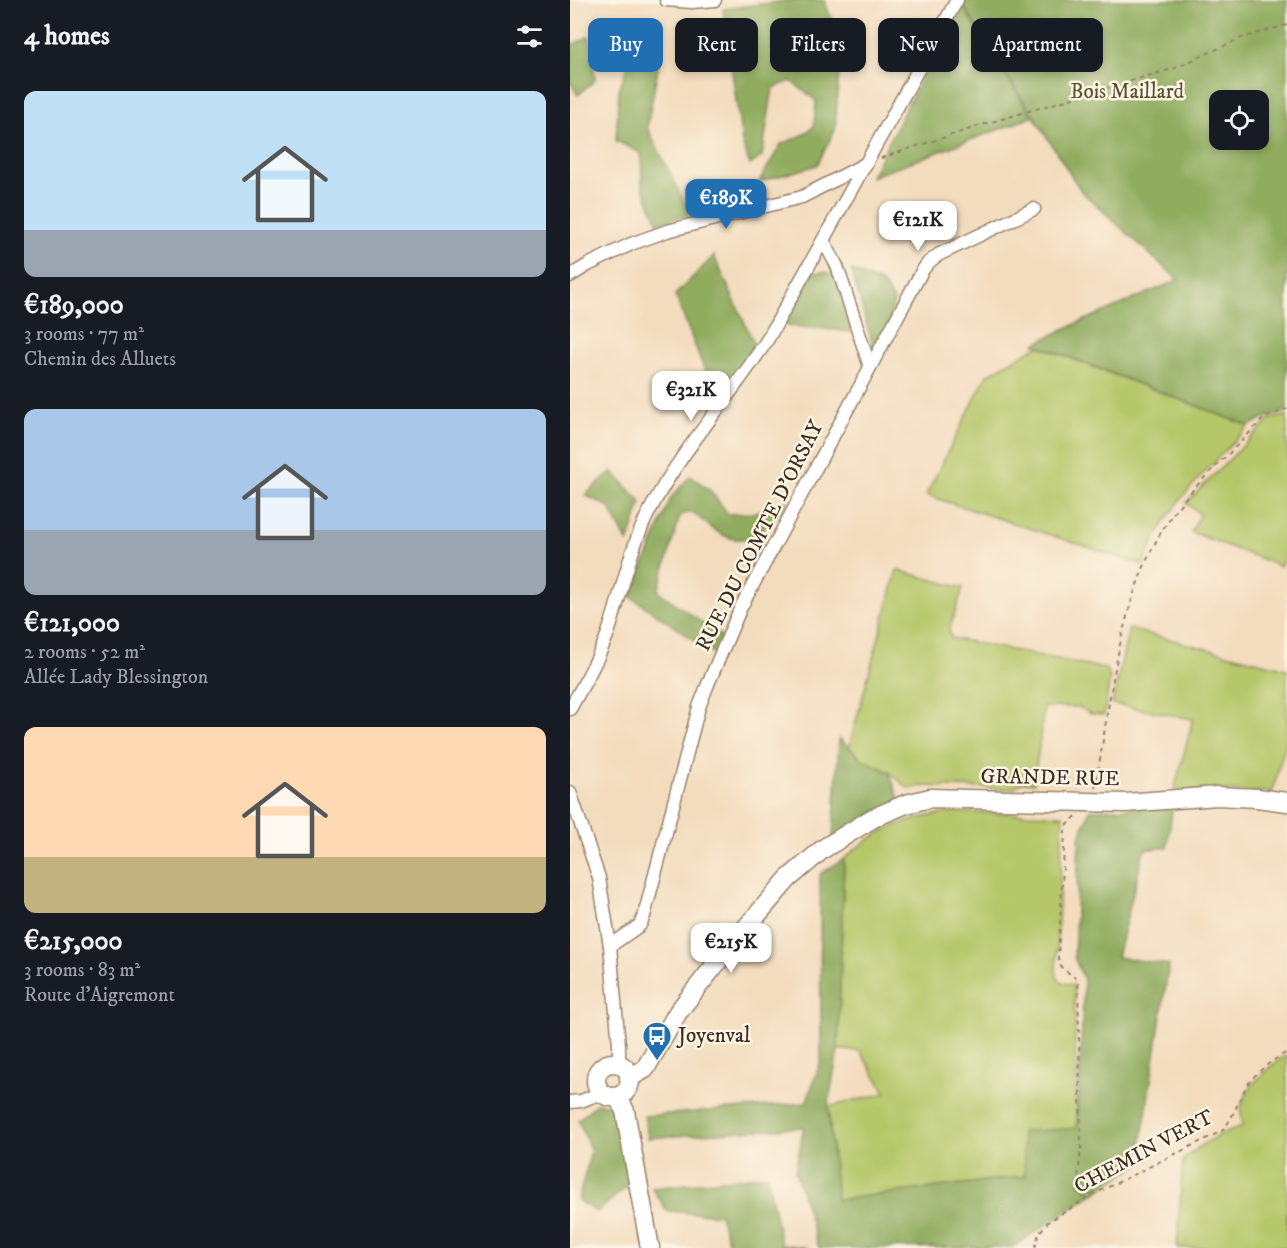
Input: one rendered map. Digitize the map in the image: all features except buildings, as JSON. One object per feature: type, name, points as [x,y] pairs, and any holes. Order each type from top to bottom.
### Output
[{"type":"street","points":[[666,0],[692,2],[715,0]]},
{"type":"street","points":[[570,709],[610,629],[635,543],[649,510],[671,474],[750,368],[957,0]]},
{"type":"street","points":[[570,276],[623,248],[667,231],[802,197],[867,163]]},
{"type":"street","name":"RUE DU COMTE D'ORSAY","points":[[610,946],[639,925],[644,916],[699,706],[741,608],[928,263],[939,255],[1034,209]]},
{"type":"street","points":[[823,240],[837,266],[870,367]]},
{"type":"street","points":[[570,792],[599,878],[610,946],[619,1045],[629,1086],[624,1093],[570,1102]]},
{"type":"street","name":"GRANDE RUE","points":[[624,1071],[645,1069],[678,1012],[726,951],[788,879],[823,849],[873,818],[906,804],[930,798],[1092,802],[1168,801],[1217,796],[1287,802]]},
{"type":"street","points":[[624,1071],[608,1064],[597,1074],[596,1084],[626,1111],[650,1248]]},
{"type":"path","points":[[867,163],[996,121],[1174,68],[1244,37],[1287,25]]},
{"type":"path","points":[[1092,1195],[1081,1197],[1077,1190],[1081,1148],[1078,980],[1061,967],[1058,958],[1066,827],[1092,802],[1114,669],[1130,609],[1155,545],[1184,500],[1252,429],[1264,418],[1287,409]]},
{"type":"path","name":"CHEMIN VERT","points":[[1035,1248],[1039,1233],[1048,1222],[1092,1195],[1222,1131],[1230,1121],[1253,1078],[1268,1063],[1287,1052]]},
{"type":"green space","points":[[793,0],[824,0],[831,18],[770,18],[770,72],[839,72],[835,130],[817,165],[759,182],[781,144],[801,136],[814,126],[816,101],[791,81],[773,88],[762,156],[750,165],[742,142],[732,72],[758,72],[758,18],[724,18],[723,9]]},
{"type":"green space","name":"Bois Maillard","points":[[960,0],[1287,0],[1287,411],[1264,418],[1249,426],[1035,344],[1178,280],[1081,191],[1006,72],[1103,72],[1103,18],[971,18]]},
{"type":"green space","points":[[960,2],[971,20],[971,72],[1004,72],[1032,117],[871,177],[924,72],[959,72],[959,18],[952,18]]},
{"type":"green space","points":[[588,37],[588,72],[594,72],[595,80],[578,95],[570,82],[570,46]]},
{"type":"green space","points":[[625,72],[657,72],[647,127],[690,214],[658,223],[642,185],[641,153],[616,141],[619,89]]},
{"type":"green space","points":[[714,256],[754,343],[718,404],[675,295]]},
{"type":"green space","points":[[851,270],[882,283],[894,301],[888,328],[875,353]]},
{"type":"green space","points":[[826,272],[836,277],[851,332],[783,325],[813,273]]},
{"type":"green space","points":[[1038,346],[1249,426],[1188,490],[1175,507],[1152,544],[1143,565],[926,495],[987,375]]},
{"type":"green space","points":[[1287,415],[1287,555],[1280,566],[1191,532],[1200,514],[1186,503],[1270,419]]},
{"type":"green space","points":[[612,471],[641,502],[628,543],[609,507],[585,495]]},
{"type":"green space","points":[[690,476],[710,490],[728,514],[753,513],[788,501],[768,525],[743,539],[733,539],[719,533],[692,512],[680,515],[658,591],[726,640],[716,655],[631,597],[671,498]]},
{"type":"green space","points":[[897,570],[963,588],[949,631],[951,638],[1106,669],[1110,677],[1104,715],[1091,714],[1079,707],[1044,707],[1034,783],[1023,782],[1012,789],[921,786],[909,789],[889,772],[862,759],[849,747]]},
{"type":"green space","points":[[1129,629],[1287,669],[1287,739],[1272,792],[1174,791],[1193,719],[1112,704]]},
{"type":"green space","points":[[839,738],[862,759],[889,772],[901,804],[833,839]]},
{"type":"green space","points":[[1173,806],[1167,847],[1144,850],[1117,957],[1169,965],[1138,1164],[1013,1247],[819,1248],[795,1171],[804,1127],[648,1138],[644,1116],[806,1103],[821,1061],[820,874],[844,859],[838,1050],[828,1107],[837,1200],[1025,1176],[1022,1132],[1077,1128],[1084,980],[1074,957],[1079,839],[1090,810]]},
{"type":"green space","points":[[956,812],[1063,815],[1056,970],[1057,978],[1064,983],[1074,985],[1077,1128],[1025,1176],[837,1200],[828,1107],[886,1093],[860,1051],[838,1050],[844,859],[869,839],[896,825]]},
{"type":"green space","points":[[1287,1055],[1287,1248],[1177,1248],[1183,1160],[1211,1140],[1243,1126],[1241,1112],[1246,1095],[1265,1072]]},
{"type":"green space","points":[[597,1103],[621,1105],[636,1179],[597,1212],[578,1201],[591,1151],[578,1120]]},
{"type":"green space","points":[[767,1175],[781,1244],[809,1248],[730,1248],[720,1215],[667,1211],[652,1188]]},
{"type":"place","name":"Joyenval","points":[[657,1062]]}]
